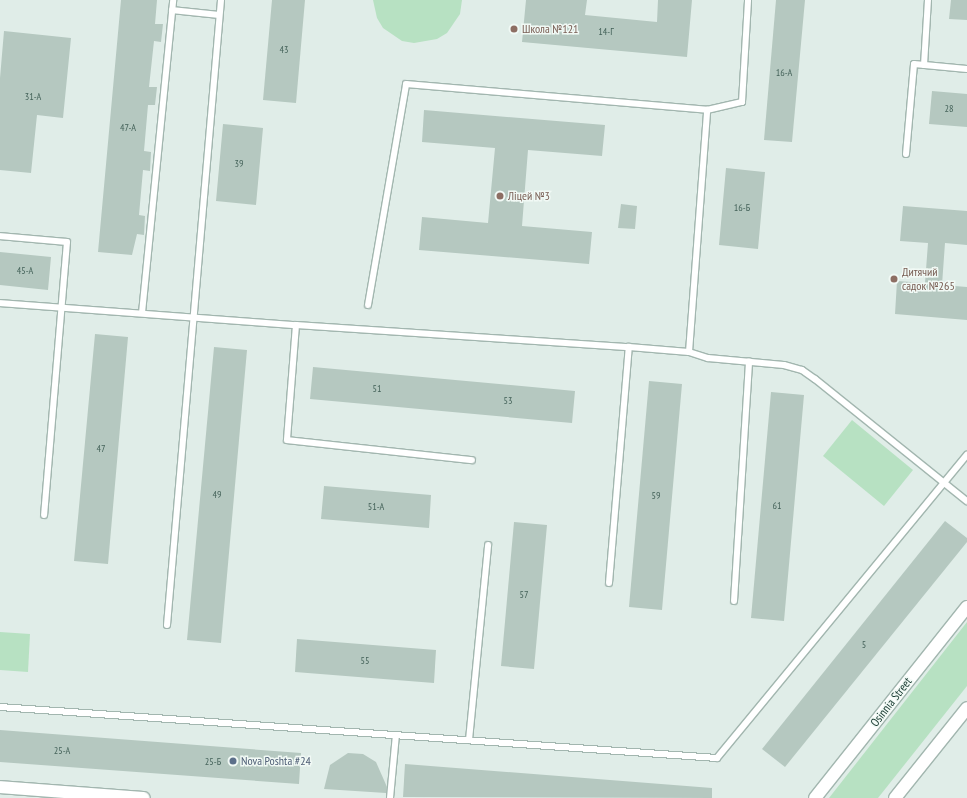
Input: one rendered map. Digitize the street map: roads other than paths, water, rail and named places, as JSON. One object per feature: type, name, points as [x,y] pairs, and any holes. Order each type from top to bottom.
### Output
[{"type":"street","name":"Osinnia Street","points":[[815,798],[967,607]]},
{"type":"street","points":[[895,798],[967,708]]},
{"type":"street","points":[[0,787],[140,798]]},
{"type":"lane","points":[[142,313],[173,0]]},
{"type":"lane","points":[[167,625],[221,0]]},
{"type":"lane","points":[[368,305],[406,84],[707,110],[742,102],[748,0]]},
{"type":"lane","points":[[924,65],[928,0]]},
{"type":"lane","points":[[172,10],[219,15]]},
{"type":"lane","points":[[906,154],[914,64],[967,69]]},
{"type":"lane","points":[[689,352],[707,110]]},
{"type":"lane","points":[[0,236],[66,242],[44,515]]},
{"type":"lane","points":[[0,302],[296,326],[689,352],[708,358],[749,361],[802,370],[945,482],[967,501]]},
{"type":"lane","points":[[296,326],[287,440],[472,460]]},
{"type":"lane","points":[[609,583],[629,347]]},
{"type":"lane","points":[[734,601],[749,361]]},
{"type":"lane","points":[[0,707],[717,758],[967,455]]},
{"type":"lane","points":[[470,740],[488,545]]},
{"type":"lane","points":[[390,798],[396,735]]},
{"type":"place","name":"Школа №121","points":[[514,29]]},
{"type":"place","name":"Ліцей №3","points":[[500,196]]},
{"type":"place","name":"Дитячий садок №265","points":[[894,279]]},
{"type":"place","name":"Nova Poshta #24","points":[[233,761]]}]
